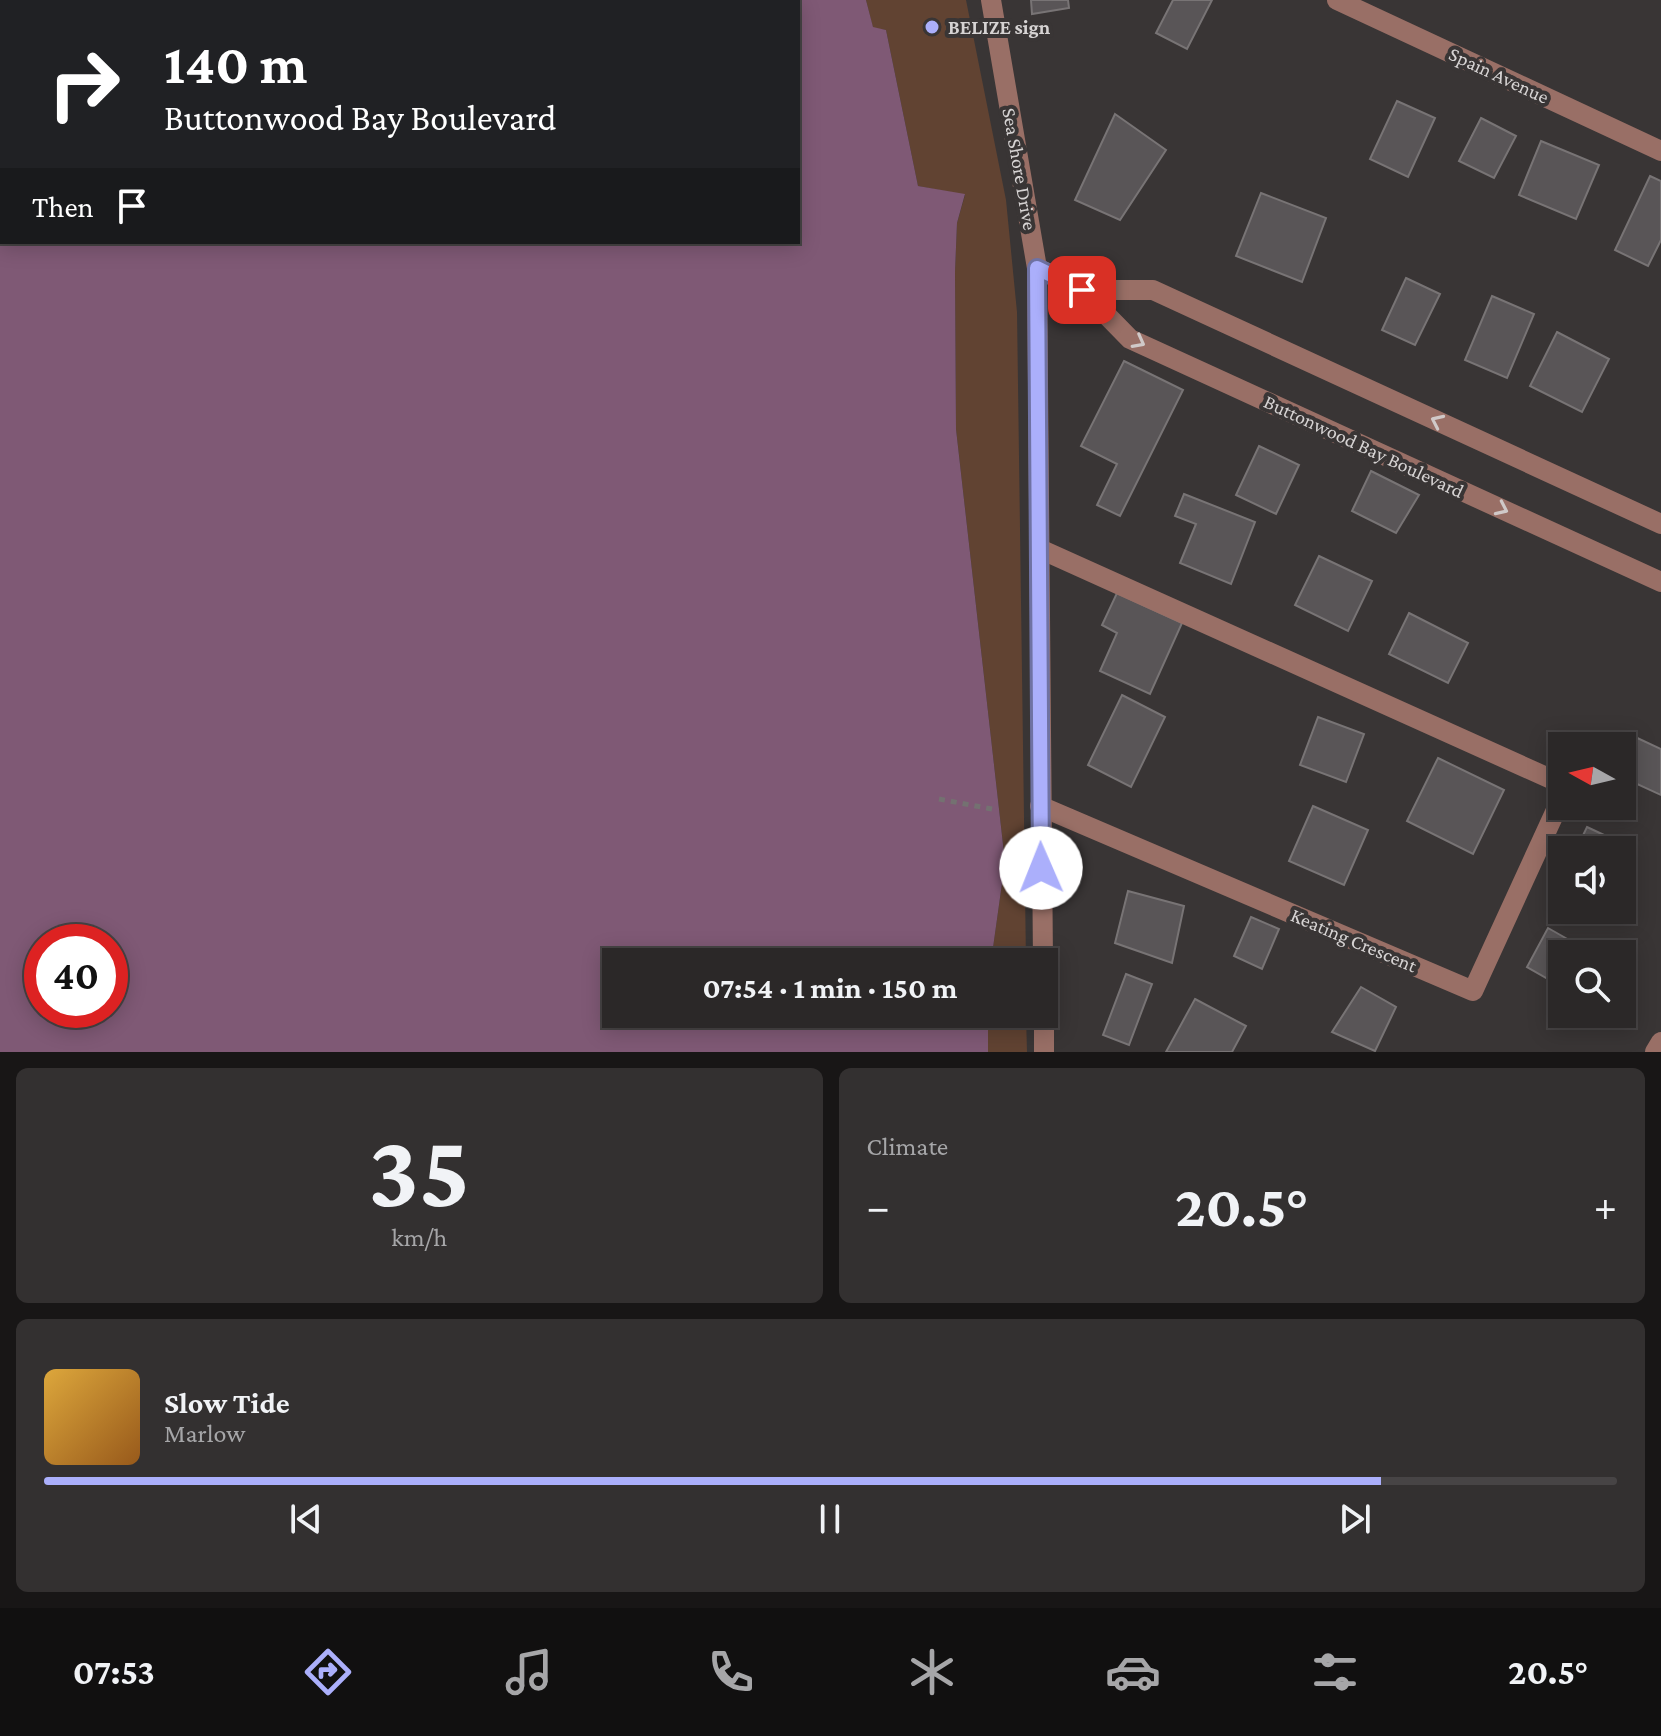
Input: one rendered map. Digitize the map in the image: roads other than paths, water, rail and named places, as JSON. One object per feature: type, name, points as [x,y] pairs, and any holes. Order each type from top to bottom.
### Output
[{"type":"street","name":"Sea Shore Drive","points":[[991,0],[1037,268],[1043,948]]},
{"type":"street","name":"Spain Avenue","points":[[1337,0],[1661,151]]},
{"type":"street","name":"Buttonwood Bay Boulevard","points":[[1037,268],[1082,290],[1130,339],[1661,582]]},
{"type":"street","name":"Buttonwood Bay Boulevard","points":[[1082,290],[1153,290],[1661,524]]},
{"type":"street","points":[[1040,549],[1548,778]]},
{"type":"street","name":"Keating Crescent","points":[[1040,806],[1473,991],[1551,820]]},
{"type":"street","points":[[1044,1028],[1044,1052]]},
{"type":"street","points":[[1655,1052],[1661,1042]]},
{"type":"place","name":"BELIZE sign","points":[[932,27]]}]
